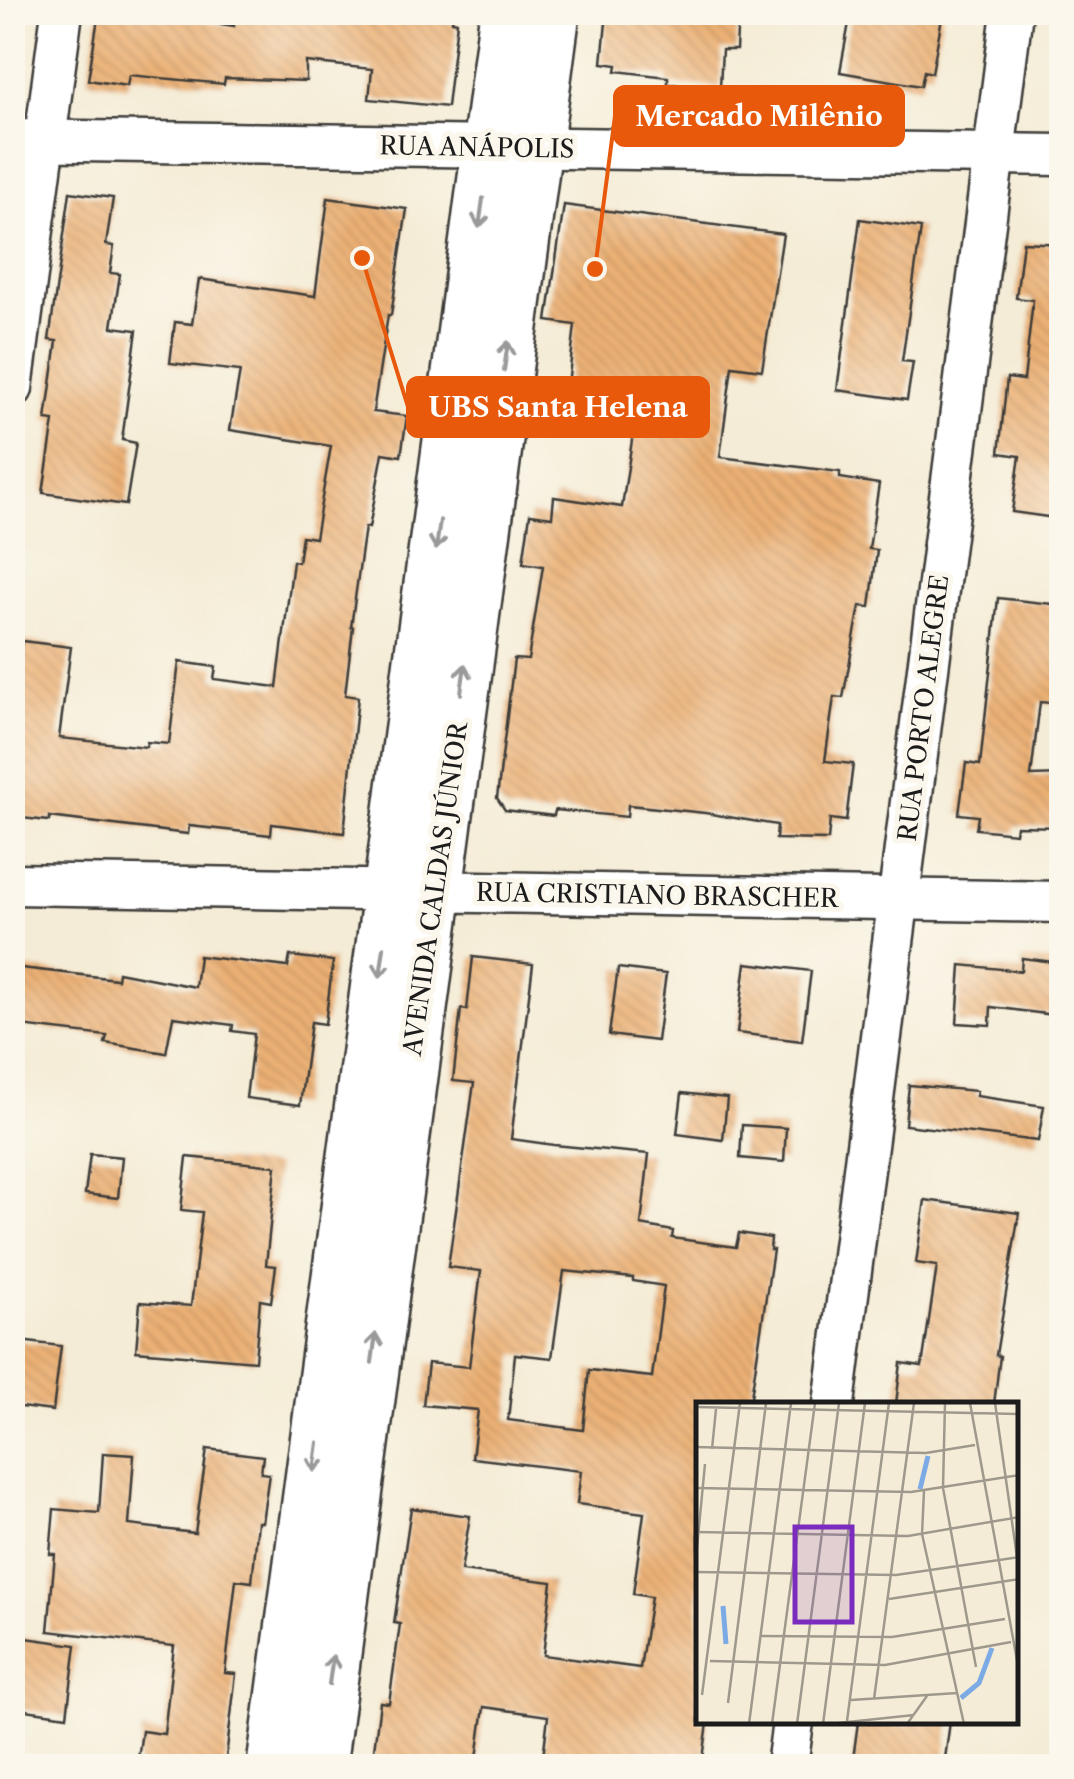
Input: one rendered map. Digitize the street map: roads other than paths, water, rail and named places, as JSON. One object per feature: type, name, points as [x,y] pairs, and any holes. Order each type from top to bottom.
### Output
[{"type":"main road","name":"AVENIDA CALDAS JÚNIOR","points":[[508,12],[512,147]]},
{"type":"main road","name":"AVENIDA CALDAS JÚNIOR","points":[[276,1766],[413,891],[512,147],[552,12]]},
{"type":"main road","name":"AVENIDA CALDAS JÚNIOR","points":[[318,1766],[413,891]]},
{"type":"street","points":[[12,388],[28,140],[62,12]]},
{"type":"street","name":"RUA PORTO ALEGRE","points":[[834,1402],[1012,12]]},
{"type":"street","name":"RUA ANÁPOLIS","points":[[28,140],[1062,155]]},
{"type":"street","name":"RUA CRISTIANO BRASCHER","points":[[12,884],[1062,902]]},
{"type":"street","points":[[787,1766],[793,1724]]},
{"type":"place","name":"UBS Santa Helena","points":[[362,258]]},
{"type":"place","name":"Mercado Milênio","points":[[595,269]]}]
